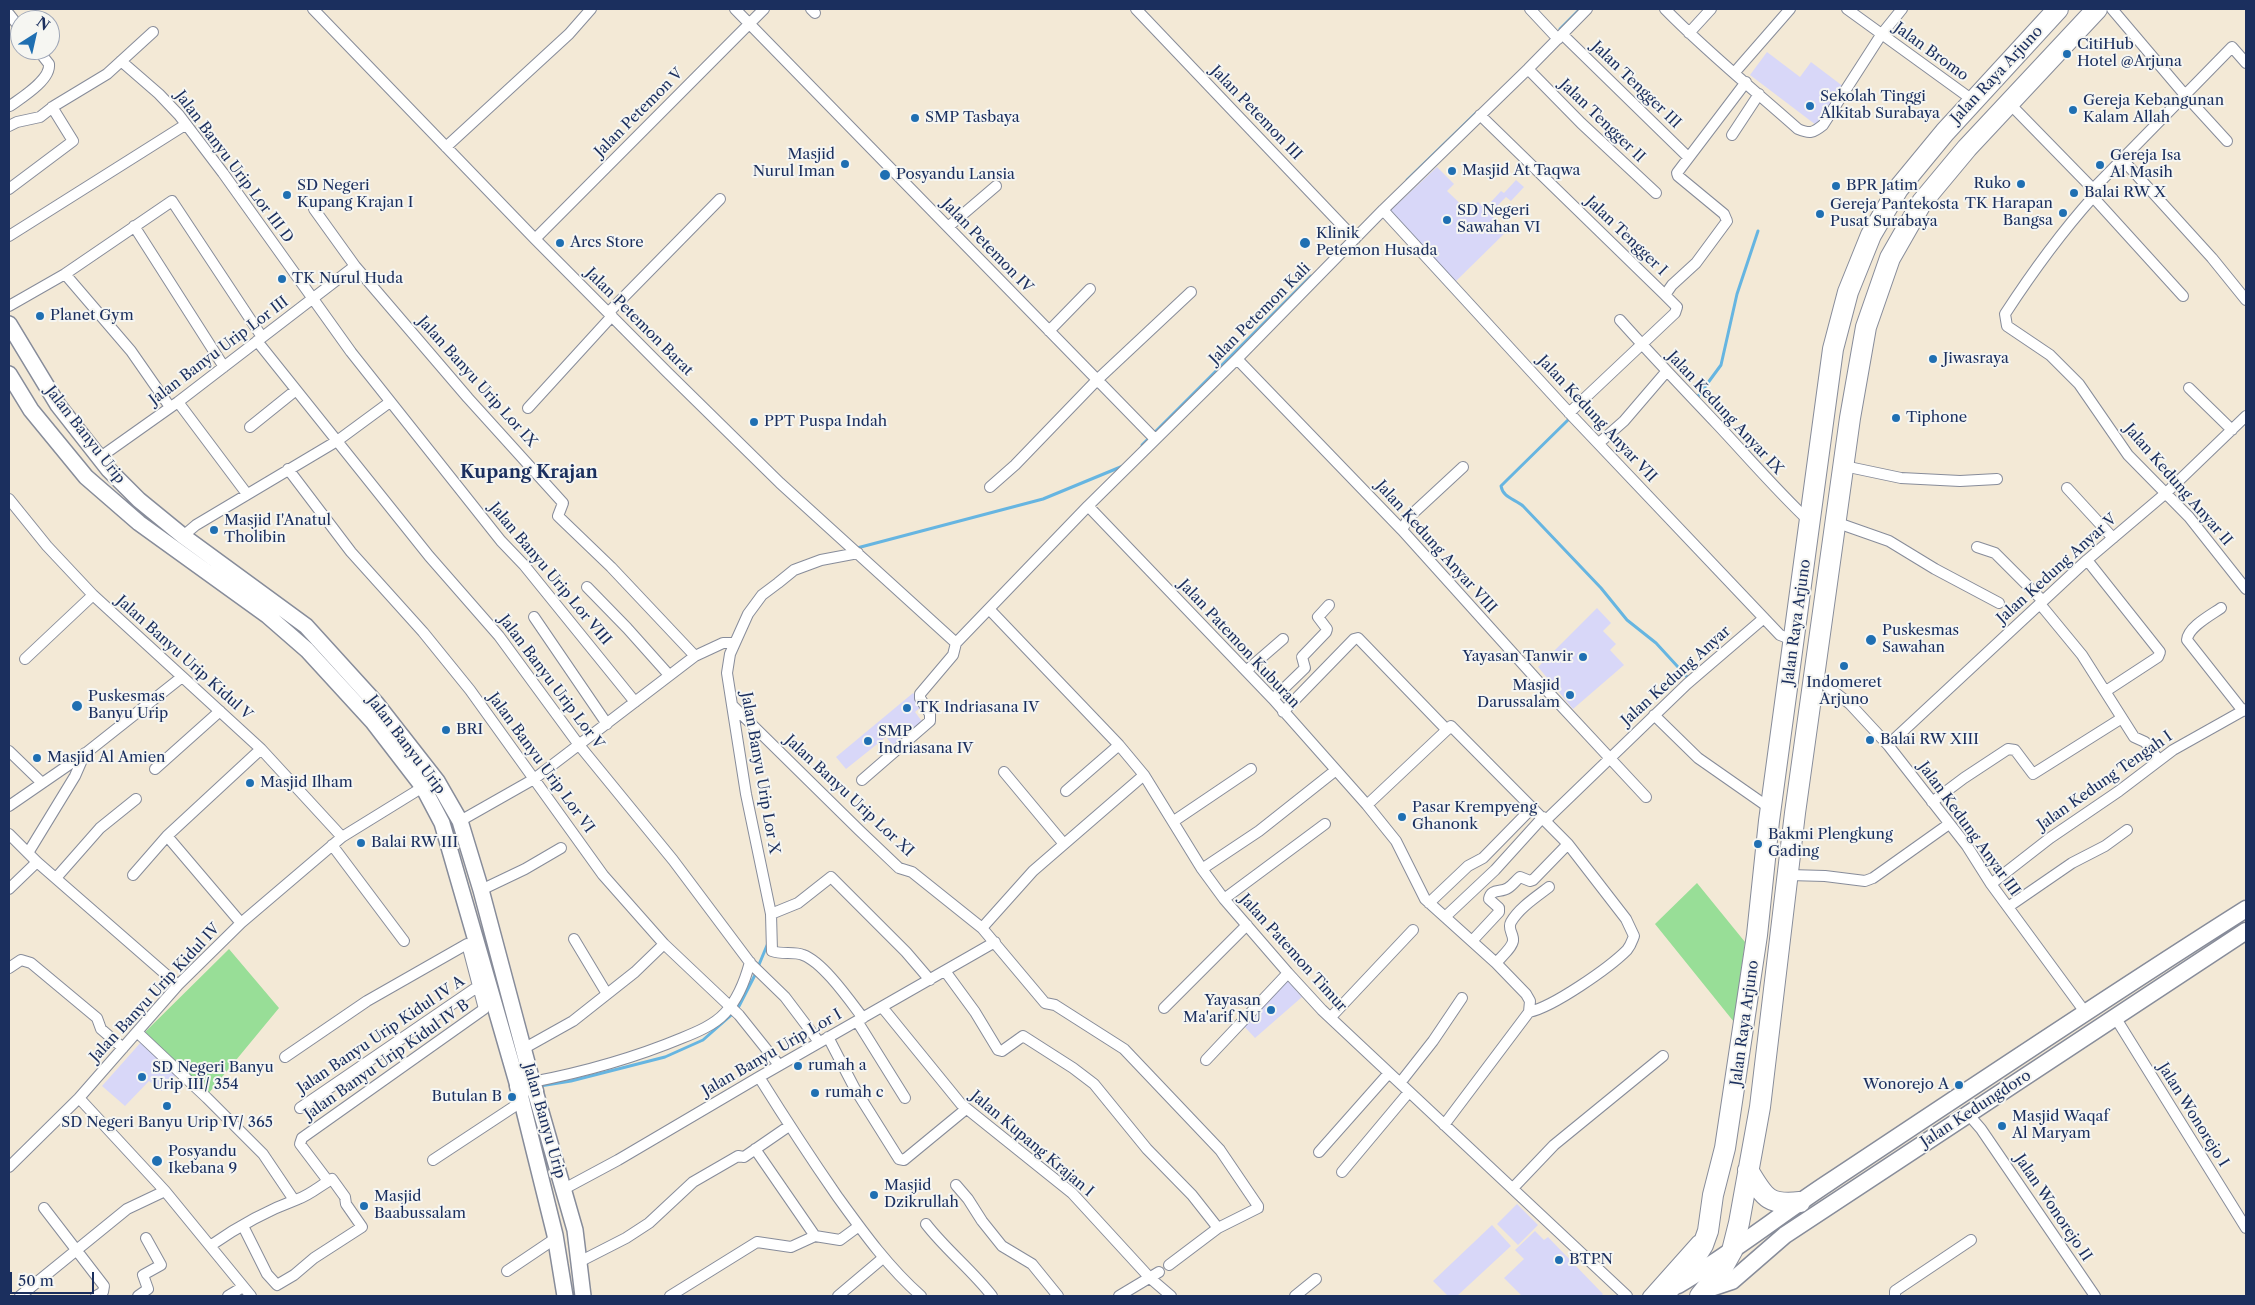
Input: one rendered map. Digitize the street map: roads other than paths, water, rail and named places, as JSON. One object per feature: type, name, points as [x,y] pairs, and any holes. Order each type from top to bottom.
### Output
[{"type":"highway","name":"Jalan Raya Arjuno","points":[[1665,1294],[1696,1258],[1708,1231],[1713,1195],[1725,1148],[1757,935],[1771,809],[1833,349],[1848,292],[1871,235],[1898,189],[1945,132],[2058,9]]},
{"type":"highway","name":"Jalan Raya Arjuno","points":[[1706,1293],[1732,1251],[1739,1223],[1760,1107],[1797,802],[1816,677],[1835,522],[1866,327],[1890,258],[1922,202],[1967,148],[2098,9]]},
{"type":"highway","points":[[1793,835],[1786,823],[1771,809],[1776,805],[1782,809],[1797,802]]},
{"type":"highway","points":[[1748,1170],[1760,1190],[1769,1199],[1782,1204],[1800,1202]]},
{"type":"main road","name":"Jalan Banyu Urip","points":[[9,324],[58,405],[99,458],[139,500],[183,536],[306,626],[376,703],[425,765],[437,781],[460,821],[481,890],[523,1049],[527,1090],[556,1238],[564,1296]]},
{"type":"main road","name":"Jalan Banyu Urip","points":[[9,374],[31,410],[86,477],[139,523],[268,616],[293,637],[373,722],[423,786],[442,823],[483,983],[527,1090],[564,1189],[575,1230],[583,1296]]},
{"type":"main road","points":[[293,637],[306,626]]},
{"type":"main road","name":"Jalan Kedungdoro","points":[[1665,1294],[1732,1251],[1800,1202],[2085,1012],[2246,909]]},
{"type":"main road","name":"Jalan Kedungdoro","points":[[1706,1293],[1732,1281],[1785,1235],[2246,931]]},
{"type":"street","name":"Jalan Petemon Barat","points":[[313,9],[535,239],[780,483],[956,643]]},
{"type":"street","points":[[446,147],[569,34],[590,9]]},
{"type":"street","name":"Jalan Petemon IV","points":[[735,9],[1152,437]]},
{"type":"street","name":"Jalan Petemon V","points":[[535,239],[764,9]]},
{"type":"street","name":"Jalan Petemon III","points":[[1136,9],[1352,236]]},
{"type":"street","name":"Jalan Tengger III","points":[[1530,9],[1688,156]]},
{"type":"street","name":"Jalan Petemon Kali","points":[[862,780],[930,721],[930,714],[920,698],[920,694],[953,655],[956,643],[1152,437],[1237,359],[1352,236],[1383,210],[1528,69],[1557,36],[1587,9]]},
{"type":"street","points":[[1665,9],[1714,57],[1735,72],[1798,128],[1813,133],[1823,125],[1881,35],[1902,9]]},
{"type":"street","points":[[1689,33],[1712,9]]},
{"type":"street","points":[[1735,72],[1790,9]]},
{"type":"street","name":"Jalan Bromo","points":[[1847,9],[1974,101]]},
{"type":"street","points":[[2112,9],[2227,141]]},
{"type":"street","points":[[9,126],[22,120],[37,118],[106,74],[153,32]]},
{"type":"street","name":"Jalan Kedung Anyar II","points":[[2246,63],[2232,47],[2185,95],[2093,193],[2058,236],[2005,314],[2008,326],[2050,355],[2079,384],[2128,455],[2188,517],[2246,589]]},
{"type":"street","points":[[10,106],[34,88],[47,73],[49,64],[46,60]]},
{"type":"street","name":"Jalan Banyu Urip Lor III D","points":[[121,61],[166,100],[224,173],[314,298]]},
{"type":"street","name":"Jalan Tengger II","points":[[1528,69],[1581,123],[1656,193]]},
{"type":"street","points":[[1571,414],[1677,309],[1665,295],[1672,285],[1696,263],[1727,221],[1724,214],[1677,173],[1688,156],[1746,82]]},
{"type":"street","points":[[1732,135],[1759,94]]},
{"type":"street","points":[[2009,103],[2093,193],[2183,296]]},
{"type":"street","points":[[9,189],[73,141],[52,107]]},
{"type":"street","name":"Jalan Tengger I","points":[[1480,115],[1665,295]]},
{"type":"street","points":[[9,236],[185,126]]},
{"type":"street","points":[[2123,160],[2246,298]]},
{"type":"street","points":[[948,228],[996,186]]},
{"type":"street","points":[[528,408],[610,314],[720,199]]},
{"type":"street","name":"Jalan Banyu Urip Lor V","points":[[134,226],[169,201],[173,201],[259,339],[296,390],[429,556],[499,636],[579,745],[673,860],[751,964],[786,997],[823,1040],[899,1159],[904,1160],[966,1109]]},
{"type":"street","name":"Jalan Banyu Urip Lor IX","points":[[314,209],[355,266],[468,398],[563,503],[558,516],[611,567],[695,656]]},
{"type":"street","name":"Jalan Kedung Anyar VII","points":[[1383,210],[1598,443],[1780,635],[1795,641]]},
{"type":"street","points":[[9,306],[65,274],[134,226],[224,367]]},
{"type":"street","name":"Jalan Banyu Urip Lor III","points":[[99,458],[174,405],[355,266]]},
{"type":"street","points":[[65,274],[132,351],[247,494]]},
{"type":"street","points":[[1049,331],[1090,289]]},
{"type":"street","points":[[990,487],[1015,465],[1097,380],[1190,292]]},
{"type":"street","name":"Jalan Banyu Urip Lor VIII","points":[[314,298],[351,352],[390,402],[501,541],[531,573],[635,702]]},
{"type":"street","name":"Jalan Kedung Anyar IX","points":[[1620,320],[1775,489],[1810,523]]},
{"type":"street","name":"Jalan Kedung Anyar VIII","points":[[1237,359],[1402,530],[1646,797]]},
{"type":"street","points":[[1598,443],[1624,421],[1666,372]]},
{"type":"street","points":[[2189,388],[2232,430]]},
{"type":"street","points":[[250,427],[296,390]]},
{"type":"street","points":[[183,536],[196,525],[337,441],[390,402]]},
{"type":"street","name":"Jalan Kedung Anyar V","points":[[1888,745],[2087,560],[2166,493],[2246,416]]},
{"type":"street","points":[[1844,466],[1901,478],[1960,481],[1997,479]]},
{"type":"street","points":[[1402,530],[1409,517],[1463,468]]},
{"type":"street","name":"Jalan Banyu Urip Lor VI","points":[[288,469],[351,552],[423,632],[470,690],[603,875],[664,944],[733,1010],[779,1066]]},
{"type":"street","points":[[2067,488],[2113,538]]},
{"type":"street","name":"Jalan Banyu Urip Kidul V","points":[[10,502],[47,546],[93,595],[261,749],[342,837]]},
{"type":"street","name":"Jalan Patemon Kuburan","points":[[1088,506],[1273,699],[1367,805],[1396,841],[1408,861],[1417,885],[1430,903],[1496,963],[1526,994],[1530,1000],[1529,1012]]},
{"type":"street","points":[[1835,522],[1889,541],[1935,569],[1999,603]]},
{"type":"street","points":[[1977,547],[1995,553],[2041,603],[2082,655],[2134,737],[2145,742],[2159,760]]},
{"type":"street","name":"Jalan Banyu Urip Lor X","points":[[857,552],[821,560],[794,570],[762,596],[729,643],[727,672],[746,794],[771,914],[772,951],[804,955],[815,962],[832,978],[860,1019]]},
{"type":"street","points":[[2087,560],[2160,652],[2158,657],[2106,691]]},
{"type":"street","points":[[587,587],[669,675]]},
{"type":"street","points":[[25,659],[93,595]]},
{"type":"street","points":[[1273,699],[1305,668],[1302,657],[1326,632],[1327,629],[1318,617],[1329,604]]},
{"type":"street","points":[[2221,608],[2194,628],[2188,634],[2187,640],[2245,710]]},
{"type":"street","name":"Jalan Patemon Timur","points":[[989,609],[1119,745],[1144,775],[1202,868],[1224,899],[1288,974],[1331,1018],[1626,1296]]},
{"type":"street","points":[[534,617],[606,724]]},
{"type":"street","name":"Jalan Kedung Anyar","points":[[1609,758],[1690,681],[1764,618]]},
{"type":"street","points":[[1283,712],[1354,639],[1358,638],[1446,729]]},
{"type":"street","points":[[1246,671],[1283,639]]},
{"type":"street","points":[[460,821],[534,779],[695,656],[729,643]]},
{"type":"street","points":[[9,806],[86,752],[182,677]]},
{"type":"street","name":"Jalan Kedung Anyar III","points":[[1816,677],[1850,704],[1888,745],[1966,846],[2008,908],[2085,1012]]},
{"type":"street","name":"Jalan Banyu Urip Lor XI","points":[[732,705],[899,868],[912,872],[982,928],[1045,1003],[1055,1005],[1124,1049],[1220,1150],[1258,1208],[1218,1228]]},
{"type":"street","name":"Jalan Kedung Tengah I","points":[[1991,884],[2050,838],[2119,791],[2173,750],[2245,710]]},
{"type":"street","points":[[155,769],[220,711]]},
{"type":"street","points":[[1655,716],[1698,758],[1771,809]]},
{"type":"street","points":[[1932,802],[2008,749],[2015,750],[2033,774],[2122,718]]},
{"type":"street","points":[[1367,805],[1448,726],[1453,728],[1568,844],[1632,928],[1634,936],[1632,944],[1610,964],[1539,1009],[1529,1012],[1444,1125]]},
{"type":"street","points":[[1066,791],[1119,745]]},
{"type":"street","points":[[132,875],[167,836],[261,749]]},
{"type":"street","points":[[9,751],[41,782]]},
{"type":"street","points":[[28,853],[75,776],[86,752]]},
{"type":"street","points":[[1445,918],[1609,758]]},
{"type":"street","points":[[1174,821],[1251,769]]},
{"type":"street","points":[[1202,868],[1259,831],[1336,770]]},
{"type":"street","points":[[1004,772],[1064,844]]},
{"type":"street","points":[[982,928],[1014,890],[1144,775]]},
{"type":"street","name":"Jalan Banyu Urip Kidul IV","points":[[9,1167],[79,1098],[178,985],[241,923],[342,837],[423,786]]},
{"type":"street","points":[[56,878],[100,828],[136,799]]},
{"type":"street","points":[[1430,903],[1468,866],[1483,858],[1533,807]]},
{"type":"street","points":[[1224,899],[1326,824]]},
{"type":"street","points":[[1789,875],[1825,876],[1865,881],[1873,878],[1949,824]]},
{"type":"street","points":[[2008,908],[2072,863],[2105,846],[2127,830]]},
{"type":"street","points":[[9,834],[37,862],[178,985]]},
{"type":"street","points":[[167,836],[241,923]]},
{"type":"street","points":[[1472,941],[1499,912],[1499,908],[1489,899],[1490,895],[1496,890],[1508,889],[1520,877],[1530,881],[1533,880],[1568,844]]},
{"type":"street","points":[[332,845],[404,941]]},
{"type":"street","points":[[481,890],[525,870],[561,848]]},
{"type":"street","points":[[9,890],[37,862]]},
{"type":"street","points":[[771,914],[798,903],[831,876],[900,946],[930,980]]},
{"type":"street","points":[[1496,963],[1514,939],[1509,927],[1513,920],[1548,887]]},
{"type":"street","points":[[1164,1008],[1247,925]]},
{"type":"street","points":[[1331,1018],[1413,930]]},
{"type":"street","points":[[574,940],[607,994]]},
{"type":"street","name":"Jalan Banyu Urip Lor I","points":[[564,1189],[618,1160],[994,942]]},
{"type":"street","name":"Jalan Banyu Urip Kidul IV A","points":[[285,1057],[367,1001],[465,943],[483,983],[484,1009]]},
{"type":"street","points":[[523,1049],[573,1021],[635,972],[664,944]]},
{"type":"street","points":[[9,968],[21,960],[31,963],[97,1018],[101,1029],[123,1048]]},
{"type":"street","points":[[433,1160],[527,1090],[660,1047],[702,1030],[733,1010],[751,964]]},
{"type":"street","points":[[945,972],[975,1012],[998,1050],[1002,1051],[1023,1036],[1074,1068],[1094,1084],[1147,1149],[1192,1195],[1218,1228],[1169,1265]]},
{"type":"street","points":[[1206,1060],[1288,974]]},
{"type":"street","name":"Jalan Banyu Urip Kidul IV A","points":[[300,1108],[483,983]]},
{"type":"street","points":[[1400,1083],[1434,1041],[1462,998]]},
{"type":"street","name":"Jalan Kupang Krajan I","points":[[882,1007],[966,1109],[1072,1193],[1155,1275],[1171,1296]]},
{"type":"street","name":"Jalan Banyu Urip Kidul IV B","points":[[328,1181],[300,1144],[302,1138],[323,1125],[355,1099],[484,1009]]},
{"type":"street","name":"Jalan Wonorejo I","points":[[2115,1017],[2246,1228]]},
{"type":"street","points":[[860,1019],[905,1098]]},
{"type":"street","points":[[137,1032],[208,1098],[263,1154],[294,1200]]},
{"type":"street","points":[[1513,1188],[1554,1145],[1663,1056]]},
{"type":"street","points":[[1319,1152],[1389,1073]]},
{"type":"street","points":[[759,1077],[789,1126],[859,1226],[883,1258],[921,1296]]},
{"type":"street","points":[[1342,1172],[1409,1092]]},
{"type":"street","points":[[79,1098],[165,1190],[251,1296]]},
{"type":"street","name":"Jalan Wonorejo II","points":[[1968,1114],[1981,1129],[2095,1296]]},
{"type":"street","points":[[579,1262],[626,1238],[649,1223],[693,1182],[738,1156],[744,1157],[789,1126]]},
{"type":"street","points":[[756,1149],[815,1236]]},
{"type":"street","points":[[210,1246],[243,1226],[333,1180],[362,1228],[314,1258],[294,1275],[280,1284],[275,1284],[266,1274],[243,1226]]},
{"type":"street","points":[[956,1185],[968,1199],[982,1222],[1002,1246],[1032,1264],[1058,1296]]},
{"type":"street","points":[[20,1296],[127,1209],[165,1190]]},
{"type":"street","points":[[44,1208],[104,1286],[103,1292],[96,1296]]},
{"type":"street","points":[[926,1224],[936,1238],[970,1270],[992,1296]]},
{"type":"street","points":[[670,1296],[757,1242],[791,1247],[815,1236],[840,1240],[859,1226]]},
{"type":"street","points":[[1648,1296],[1708,1231]]},
{"type":"street","points":[[138,1296],[148,1289],[143,1275],[161,1265],[146,1238]]},
{"type":"street","points":[[507,1272],[556,1238]]},
{"type":"street","points":[[1895,1296],[1895,1291],[1971,1240]]},
{"type":"street","points":[[838,1296],[883,1258]]},
{"type":"street","points":[[1119,1296],[1155,1275]]},
{"type":"street","points":[[1295,1296],[1316,1279]]},
{"type":"street","points":[[1613,1284],[1613,1296]]},
{"type":"street","points":[[228,1296],[243,1287]]},
{"type":"waterway","points":[[1560,29],[1580,9]]},
{"type":"waterway","points":[[1407,180],[1476,113]]},
{"type":"waterway","points":[[1696,399],[1721,365],[1737,294],[1758,231]]},
{"type":"waterway","points":[[1142,445],[1311,276]]},
{"type":"waterway","points":[[1570,418],[1501,486],[1502,490],[1507,496],[1523,506],[1601,588],[1627,620],[1656,643],[1689,679]]},
{"type":"waterway","points":[[857,548],[1043,499],[1123,466]]},
{"type":"waterway","points":[[758,967],[768,943]]},
{"type":"waterway","points":[[540,1086],[571,1081],[665,1057],[703,1040],[737,1010],[756,973]]},
{"type":"place","name":"CitiHub Hotel @Arjuna","points":[[2067,54]]},
{"type":"place","name":"Sekolah Tinggi Alkitab Surabaya","points":[[1810,106]]},
{"type":"place","name":"Gereja Kebangunan Kalam Allah","points":[[2073,110]]},
{"type":"place","name":"SMP Tasbaya","points":[[915,118]]},
{"type":"place","name":"Masjid Nurul Iman","points":[[845,164]]},
{"type":"place","name":"Gereja Isa Al Masih","points":[[2100,165]]},
{"type":"place","name":"Masjid At Taqwa","points":[[1452,171]]},
{"type":"place","name":"Posyandu Lansia","points":[[885,175]]},
{"type":"place","name":"Ruko","points":[[2021,184]]},
{"type":"place","name":"BPR Jatim","points":[[1836,186]]},
{"type":"place","name":"Balai RW X","points":[[2074,193]]},
{"type":"place","name":"SD Negeri Kupang Krajan I","points":[[287,195]]},
{"type":"place","name":"TK Harapan Bangsa","points":[[2063,213]]},
{"type":"place","name":"Gereja Pantekosta Pusat Surabaya","points":[[1820,214]]},
{"type":"place","name":"SD Negeri Sawahan VI","points":[[1447,220]]},
{"type":"place","name":"Arcs Store","points":[[560,243]]},
{"type":"place","name":"Klinik Petemon Husada","points":[[1305,243]]},
{"type":"place","name":"TK Nurul Huda","points":[[282,279]]},
{"type":"place","name":"Planet Gym","points":[[40,316]]},
{"type":"place","name":"Jiwasraya","points":[[1933,359]]},
{"type":"place","name":"Tiphone","points":[[1896,418]]},
{"type":"place","name":"PPT Puspa Indah","points":[[754,422]]},
{"type":"place","name":"Masjid I'Anatul Tholibin","points":[[214,530]]},
{"type":"place","name":"Puskesmas Sawahan","points":[[1871,640]]},
{"type":"place","name":"Yayasan Tanwir","points":[[1583,657]]},
{"type":"place","name":"Indomeret Arjuno","points":[[1844,666]]},
{"type":"place","name":"Masjid Darussalam","points":[[1570,695]]},
{"type":"place","name":"Puskesmas Banyu Urip","points":[[77,706]]},
{"type":"place","name":"TK Indriasana IV","points":[[907,708]]},
{"type":"place","name":"BRI","points":[[446,730]]},
{"type":"place","name":"Balai RW XIII","points":[[1870,740]]},
{"type":"place","name":"SMP Indriasana IV","points":[[868,741]]},
{"type":"place","name":"Masjid Al Amien","points":[[37,758]]},
{"type":"place","name":"Masjid Ilham","points":[[250,783]]},
{"type":"place","name":"Pasar Krempyeng Ghanonk","points":[[1402,817]]},
{"type":"place","name":"Balai RW III","points":[[361,843]]},
{"type":"place","name":"Bakmi Plengkung Gading","points":[[1758,844]]},
{"type":"place","name":"Yayasan Ma'arif NU","points":[[1271,1010]]},
{"type":"place","name":"rumah a","points":[[798,1066]]},
{"type":"place","name":"SD Negeri Banyu Urip III/ 354","points":[[142,1077]]},
{"type":"place","name":"Wonorejo A","points":[[1959,1085]]},
{"type":"place","name":"rumah c","points":[[815,1093]]},
{"type":"place","name":"Butulan B","points":[[512,1097]]},
{"type":"place","name":"SD Negeri Banyu Urip IV/ 365","points":[[167,1106]]},
{"type":"place","name":"Masjid Waqaf Al Maryam","points":[[2002,1126]]},
{"type":"place","name":"Posyandu Ikebana 9","points":[[157,1161]]},
{"type":"place","name":"Masjid Dzikrullah","points":[[874,1195]]},
{"type":"place","name":"Masjid Baabussalam","points":[[364,1206]]},
{"type":"place","name":"BTPN","points":[[1559,1260]]},
{"type":"district","name":"Kupang Krajan","points":[[529,473]]}]
